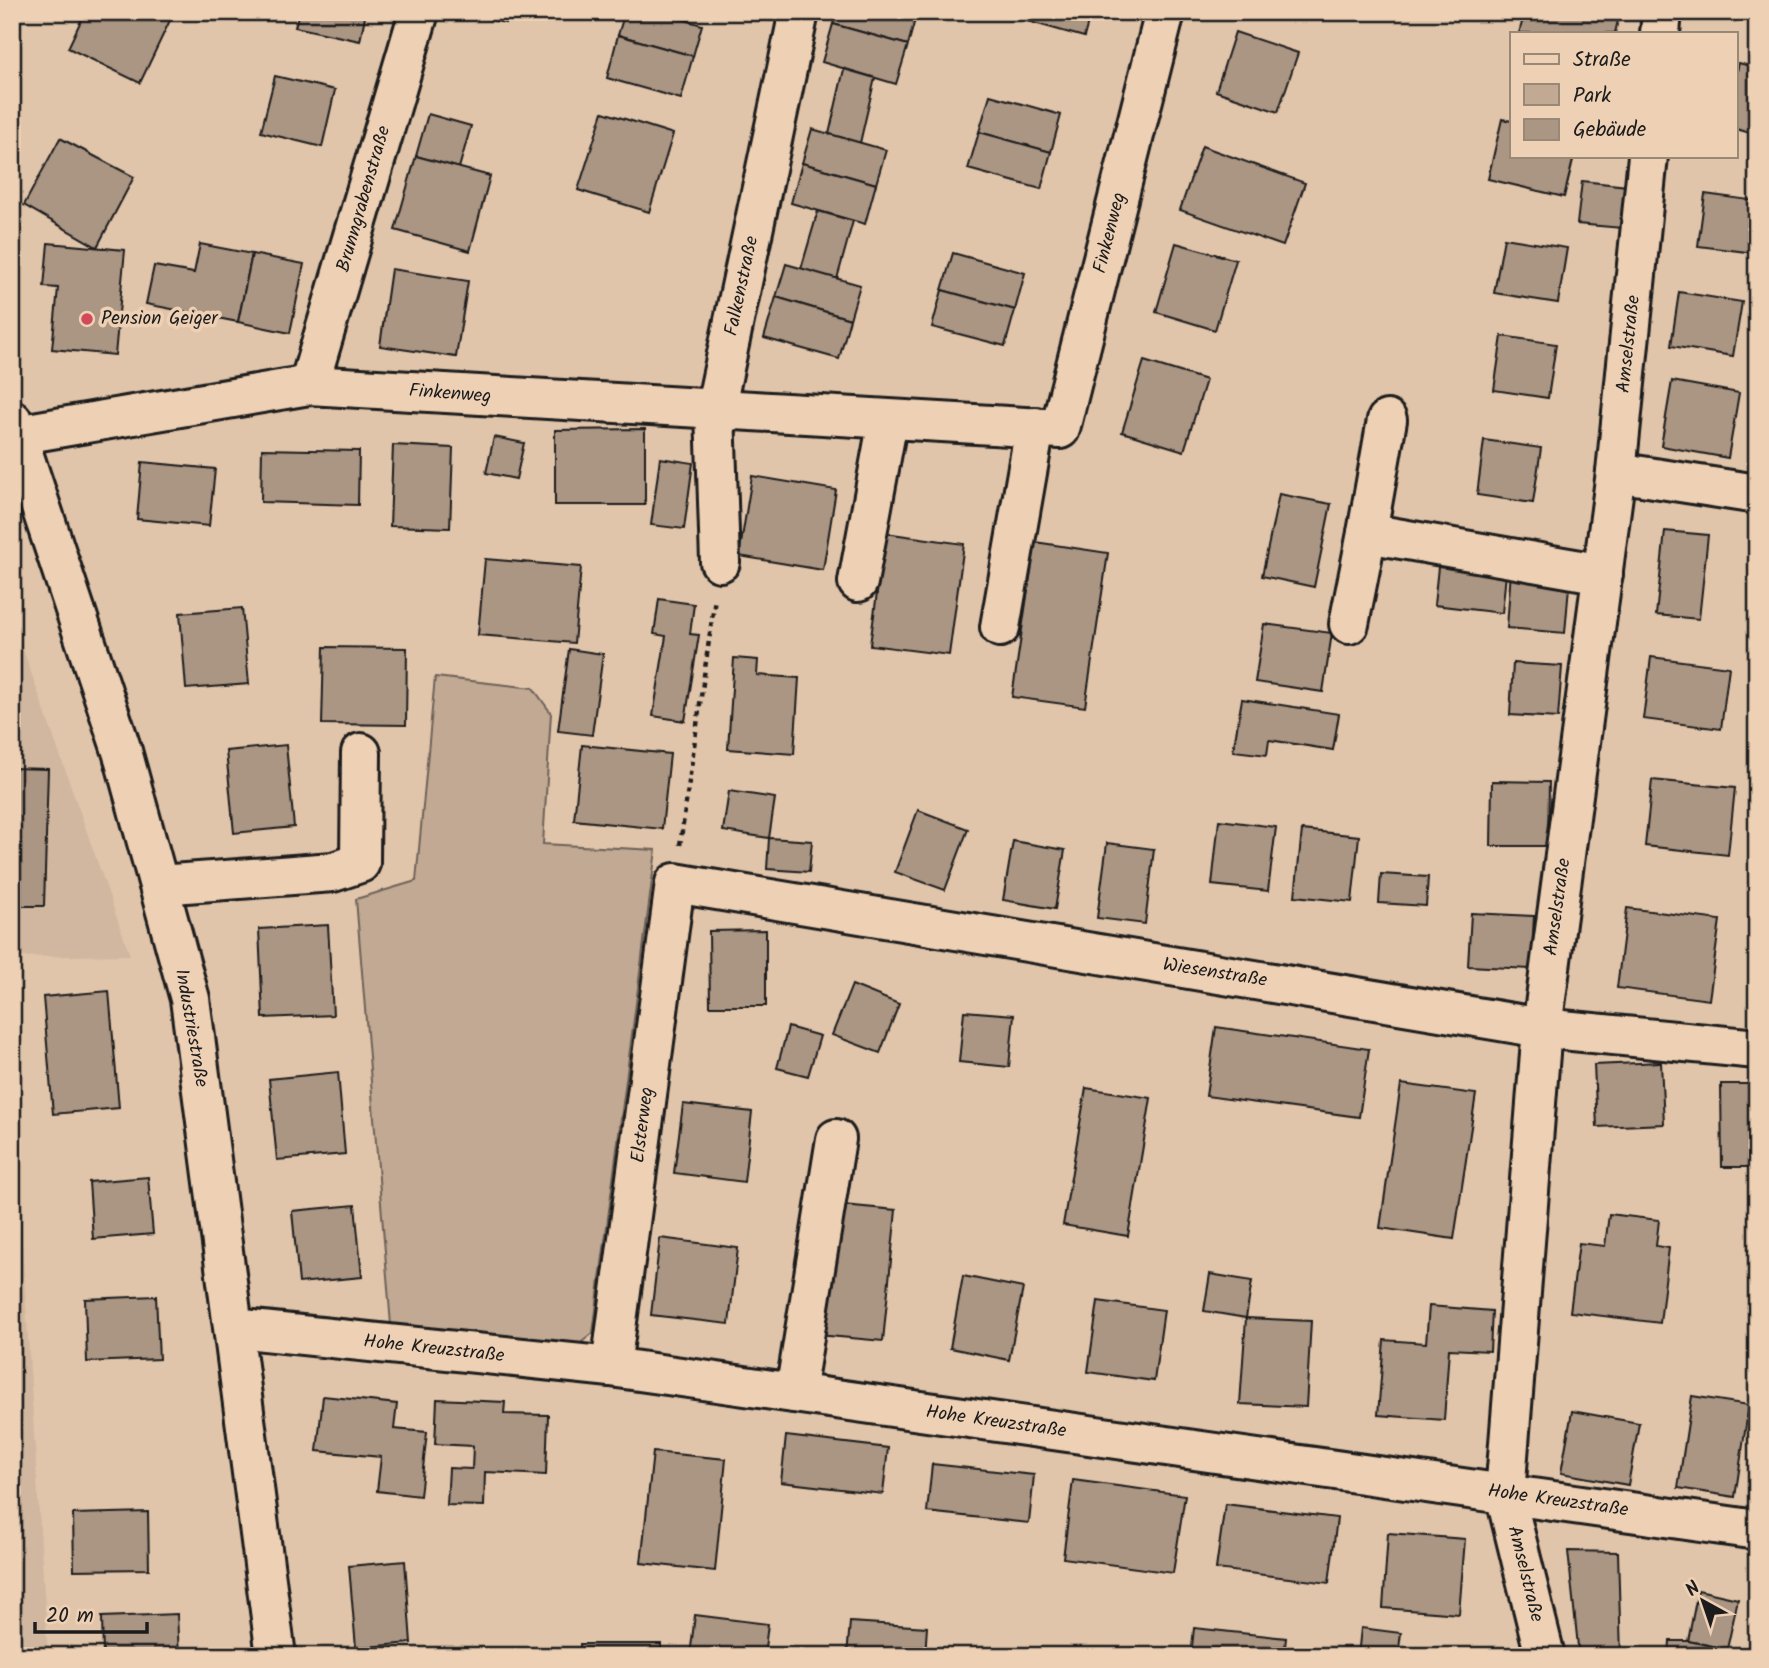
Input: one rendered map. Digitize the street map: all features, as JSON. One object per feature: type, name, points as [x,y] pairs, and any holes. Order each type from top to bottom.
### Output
[{"type":"street","name":"Brunngrabenstraße","points":[[309,385],[419,12]]},
{"type":"street","name":"Falkenstraße","points":[[720,562],[715,411],[799,12]]},
{"type":"street","name":"Finkenweg","points":[[14,428],[309,385],[715,411],[1060,429],[1166,12]]},
{"type":"street","points":[[1660,32],[1662,12]]},
{"type":"street","name":"Amselstraße","points":[[1545,1656],[1505,1494],[1542,1028],[1616,472],[1647,158]]},
{"type":"street","points":[[858,582],[888,420]]},
{"type":"street","points":[[1349,624],[1387,421]]},
{"type":"street","points":[[1000,627],[1035,427]]},
{"type":"street","name":"Industriestraße","points":[[14,428],[122,751],[190,999],[276,1656]]},
{"type":"street","points":[[1616,472],[1757,494]]},
{"type":"street","points":[[1367,533],[1603,573]]},
{"type":"street","points":[[159,885],[333,872],[360,863],[361,753]]},
{"type":"street","name":"Wiesenstraße","points":[[675,883],[1542,1028],[1757,1049]]},
{"type":"street","name":"Elsterweg","points":[[611,1367],[675,883]]},
{"type":"street","points":[[795,1393],[836,1139]]},
{"type":"street","name":"Hohe Kreuzstraße","points":[[234,1328],[611,1367],[1757,1530]]},
{"type":"path","points":[[675,883],[720,562]]},
{"type":"shaded area","points":[[12,618],[130,955],[12,957]]},
{"type":"shaded area","points":[[12,1081],[48,1656],[12,1656]]},
{"type":"green space","points":[[435,677],[533,688],[551,713],[543,844],[656,850],[593,1333],[577,1346],[391,1325],[356,899],[416,881]]},
{"type":"building","points":[[85,12],[174,12],[140,83],[68,48]]},
{"type":"building","points":[[299,12],[366,12],[360,41],[295,27]]},
{"type":"building","points":[[460,12],[508,12],[505,23]]},
{"type":"building","points":[[625,12],[658,12],[702,25],[693,56],[618,35]]},
{"type":"building","points":[[837,12],[917,12],[908,45],[833,24]]},
{"type":"building","points":[[1010,12],[1091,12],[1084,37],[1009,16]]},
{"type":"building","points":[[1525,12],[1620,12],[1615,32],[1519,32]]},
{"type":"building","points":[[833,24],[908,45],[896,84],[822,62]]},
{"type":"building","points":[[1235,32],[1298,53],[1278,112],[1216,91]]},
{"type":"building","points":[[618,35],[693,56],[681,99],[607,78]]},
{"type":"building","points":[[1739,63],[1757,68],[1757,135],[1738,130]]},
{"type":"building","points":[[844,69],[875,78],[860,143],[829,134]]},
{"type":"building","points":[[275,76],[335,90],[322,147],[261,132]]},
{"type":"building","points":[[990,95],[1061,115],[1051,152],[979,132]]},
{"type":"building","points":[[603,112],[673,134],[649,212],[578,190]]},
{"type":"building","points":[[428,114],[471,126],[459,168],[416,156]]},
{"type":"building","points":[[1502,119],[1510,121],[1510,158],[1574,158],[1564,197],[1488,179]]},
{"type":"building","points":[[812,129],[886,150],[876,184],[802,163]]},
{"type":"building","points":[[979,132],[1051,152],[1041,189],[968,169]]},
{"type":"building","points":[[60,138],[134,177],[97,247],[24,205]]},
{"type":"building","points":[[1202,146],[1305,183],[1283,246],[1180,210]]},
{"type":"building","points":[[416,156],[490,176],[470,251],[395,230]]},
{"type":"building","points":[[802,163],[876,184],[865,224],[791,203]]},
{"type":"building","points":[[1582,181],[1627,186],[1622,228],[1577,224]]},
{"type":"building","points":[[1705,194],[1757,201],[1755,253],[1698,246]]},
{"type":"building","points":[[818,211],[853,221],[837,279],[801,269]]},
{"type":"building","points":[[1504,238],[1567,248],[1558,303],[1494,293]]},
{"type":"building","name":"Pension Geiger","points":[[48,243],[125,250],[115,355],[52,349],[58,288],[44,287]]},
{"type":"building","points":[[1176,243],[1236,260],[1215,330],[1156,312]]},
{"type":"building","points":[[200,244],[252,254],[238,322],[146,304],[154,266],[194,273]]},
{"type":"building","points":[[953,253],[1025,273],[1015,310],[942,290]]},
{"type":"building","points":[[252,254],[304,264],[290,333],[238,322]]},
{"type":"building","points":[[786,264],[860,285],[850,319],[776,297]]},
{"type":"building","points":[[391,269],[468,281],[456,357],[380,346]]},
{"type":"building","points":[[942,290],[1015,310],[1005,346],[932,327]]},
{"type":"building","points":[[1679,292],[1742,302],[1733,356],[1671,346]]},
{"type":"building","points":[[776,297],[850,319],[839,359],[764,338]]},
{"type":"building","points":[[1502,336],[1556,344],[1548,398],[1494,390]]},
{"type":"building","points":[[1144,361],[1206,380],[1184,451],[1122,432]]},
{"type":"building","points":[[1672,381],[1739,393],[1728,458],[1661,446]]},
{"type":"building","points":[[645,429],[645,505],[555,505],[555,430]]},
{"type":"building","points":[[494,437],[524,443],[516,479],[486,473]]},
{"type":"building","points":[[1484,440],[1541,448],[1533,503],[1477,495]]},
{"type":"building","points":[[393,445],[453,448],[450,528],[390,526]]},
{"type":"building","points":[[262,449],[359,451],[358,505],[261,502]]},
{"type":"building","points":[[660,458],[693,463],[684,529],[651,525]]},
{"type":"building","points":[[142,462],[215,469],[209,526],[137,519]]},
{"type":"building","points":[[752,476],[836,490],[823,570],[739,556]]},
{"type":"building","points":[[1279,494],[1331,504],[1314,587],[1262,576]]},
{"type":"building","points":[[1665,531],[1708,535],[1699,619],[1656,615]]},
{"type":"building","points":[[885,533],[964,544],[949,655],[870,645]]},
{"type":"building","points":[[1035,542],[1108,553],[1085,707],[1012,697]]},
{"type":"building","points":[[485,559],[581,567],[574,643],[478,635]]},
{"type":"building","points":[[1438,567],[1506,574],[1502,613],[1434,605]]},
{"type":"building","points":[[1511,570],[1570,575],[1565,633],[1507,628]]},
{"type":"building","points":[[659,599],[694,604],[690,634],[699,635],[685,721],[653,716],[666,636],[654,634]]},
{"type":"building","points":[[242,608],[249,684],[186,689],[180,613]]},
{"type":"building","points":[[1264,624],[1332,633],[1323,692],[1255,682]]},
{"type":"building","points":[[324,647],[407,648],[406,725],[322,724]]},
{"type":"building","points":[[569,649],[603,654],[592,735],[558,731]]},
{"type":"building","points":[[1651,657],[1729,667],[1721,729],[1643,719]]},
{"type":"building","points":[[734,658],[758,660],[757,675],[799,678],[794,754],[728,749]]},
{"type":"building","points":[[1513,663],[1562,666],[1558,718],[1510,715]]},
{"type":"building","points":[[1242,699],[1339,714],[1333,750],[1269,740],[1267,755],[1233,751]]},
{"type":"building","points":[[286,745],[294,827],[234,833],[226,751]]},
{"type":"building","points":[[582,745],[670,754],[662,829],[574,820]]},
{"type":"building","points":[[12,768],[48,769],[44,906],[12,906]]},
{"type":"building","points":[[1652,780],[1735,788],[1728,855],[1645,846]]},
{"type":"building","points":[[1492,781],[1549,782],[1548,846],[1491,846]]},
{"type":"building","points":[[729,791],[775,798],[769,838],[723,831]]},
{"type":"building","points":[[918,810],[968,829],[945,890],[895,872]]},
{"type":"building","points":[[1219,820],[1276,827],[1268,891],[1212,885]]},
{"type":"building","points":[[1302,830],[1359,836],[1352,902],[1295,896]]},
{"type":"building","points":[[769,838],[812,841],[809,872],[767,869]]},
{"type":"building","points":[[1013,841],[1065,850],[1055,909],[1003,900]]},
{"type":"building","points":[[1107,843],[1154,849],[1145,924],[1097,918]]},
{"type":"building","points":[[1381,874],[1428,877],[1426,906],[1379,903]]},
{"type":"building","points":[[1627,908],[1720,920],[1709,1000],[1617,988]]},
{"type":"building","points":[[1471,913],[1534,916],[1531,969],[1468,966]]},
{"type":"building","points":[[328,925],[333,1015],[263,1018],[259,929]]},
{"type":"building","points":[[766,930],[766,1006],[710,1006],[709,931]]},
{"type":"building","points":[[852,985],[899,1004],[880,1053],[832,1035]]},
{"type":"building","points":[[109,991],[119,1108],[53,1114],[43,997]]},
{"type":"building","points":[[964,1011],[1014,1015],[1009,1067],[959,1062]]},
{"type":"building","points":[[788,1027],[820,1036],[808,1076],[777,1068]]},
{"type":"building","points":[[1216,1027],[1369,1049],[1359,1117],[1206,1096]]},
{"type":"building","points":[[1661,1062],[1664,1124],[1597,1127],[1594,1065]]},
{"type":"building","points":[[338,1072],[345,1154],[277,1160],[269,1079]]},
{"type":"building","points":[[1401,1084],[1476,1094],[1454,1239],[1380,1228]]},
{"type":"building","points":[[1721,1084],[1757,1084],[1757,1167],[1722,1167]]},
{"type":"building","points":[[1086,1088],[1151,1098],[1128,1236],[1063,1225]]},
{"type":"building","points":[[683,1104],[752,1112],[744,1182],[674,1173]]},
{"type":"building","points":[[148,1177],[153,1234],[93,1239],[89,1182]]},
{"type":"building","points":[[832,1204],[896,1210],[883,1341],[818,1335]]},
{"type":"building","points":[[355,1205],[362,1277],[299,1283],[292,1211]]},
{"type":"building","points":[[1609,1214],[1659,1220],[1656,1246],[1669,1248],[1660,1323],[1570,1312],[1579,1243],[1605,1246]]},
{"type":"building","points":[[660,1238],[738,1248],[729,1324],[651,1315]]},
{"type":"building","points":[[1210,1274],[1252,1281],[1246,1318],[1204,1311]]},
{"type":"building","points":[[963,1276],[1023,1288],[1009,1360],[950,1348]]},
{"type":"building","points":[[156,1296],[159,1359],[87,1362],[85,1299]]},
{"type":"building","points":[[1098,1301],[1164,1310],[1154,1381],[1088,1372]]},
{"type":"building","points":[[1429,1306],[1492,1311],[1490,1351],[1449,1349],[1444,1420],[1378,1415],[1384,1340],[1426,1343]]},
{"type":"building","points":[[1246,1318],[1311,1321],[1306,1407],[1240,1404]]},
{"type":"building","points":[[323,1396],[397,1404],[394,1429],[427,1432],[420,1496],[377,1491],[381,1457],[317,1451]]},
{"type":"building","points":[[1692,1396],[1749,1405],[1735,1497],[1678,1488]]},
{"type":"building","points":[[437,1399],[505,1402],[504,1414],[548,1415],[546,1475],[485,1472],[484,1506],[447,1505],[449,1468],[472,1469],[473,1446],[435,1444]]},
{"type":"building","points":[[1572,1411],[1639,1423],[1628,1485],[1561,1473]]},
{"type":"building","points":[[786,1436],[888,1448],[883,1494],[781,1482]]},
{"type":"building","points":[[653,1452],[726,1459],[715,1571],[641,1563]]},
{"type":"building","points":[[932,1464],[1034,1475],[1029,1523],[927,1512]]},
{"type":"building","points":[[1073,1480],[1185,1495],[1173,1573],[1063,1558]]},
{"type":"building","points":[[1225,1504],[1337,1518],[1329,1583],[1216,1569]]},
{"type":"building","points":[[148,1512],[149,1569],[74,1570],[73,1514]]},
{"type":"building","points":[[1388,1533],[1465,1539],[1459,1614],[1383,1608]]},
{"type":"building","points":[[1568,1551],[1618,1552],[1621,1656],[1579,1656]]},
{"type":"building","points":[[405,1561],[411,1643],[356,1648],[349,1566]]},
{"type":"building","points":[[1698,1590],[1738,1599],[1727,1649],[1688,1641]]},
{"type":"building","points":[[177,1614],[179,1656],[103,1656],[102,1617]]},
{"type":"building","points":[[695,1615],[768,1624],[764,1656],[690,1656]]},
{"type":"building","points":[[850,1622],[927,1627],[925,1656],[847,1656]]},
{"type":"building","points":[[1194,1628],[1286,1638],[1284,1656],[1191,1656]]},
{"type":"building","points":[[1361,1628],[1401,1633],[1398,1656],[1358,1656]]},
{"type":"building","points":[[1670,1641],[1688,1641],[1727,1649],[1749,1648],[1748,1656],[1669,1656]]},
{"type":"building","points":[[580,1644],[661,1644],[661,1656],[580,1656]]},
{"type":"place","name":"Pension Geiger","points":[[87,319]]}]
